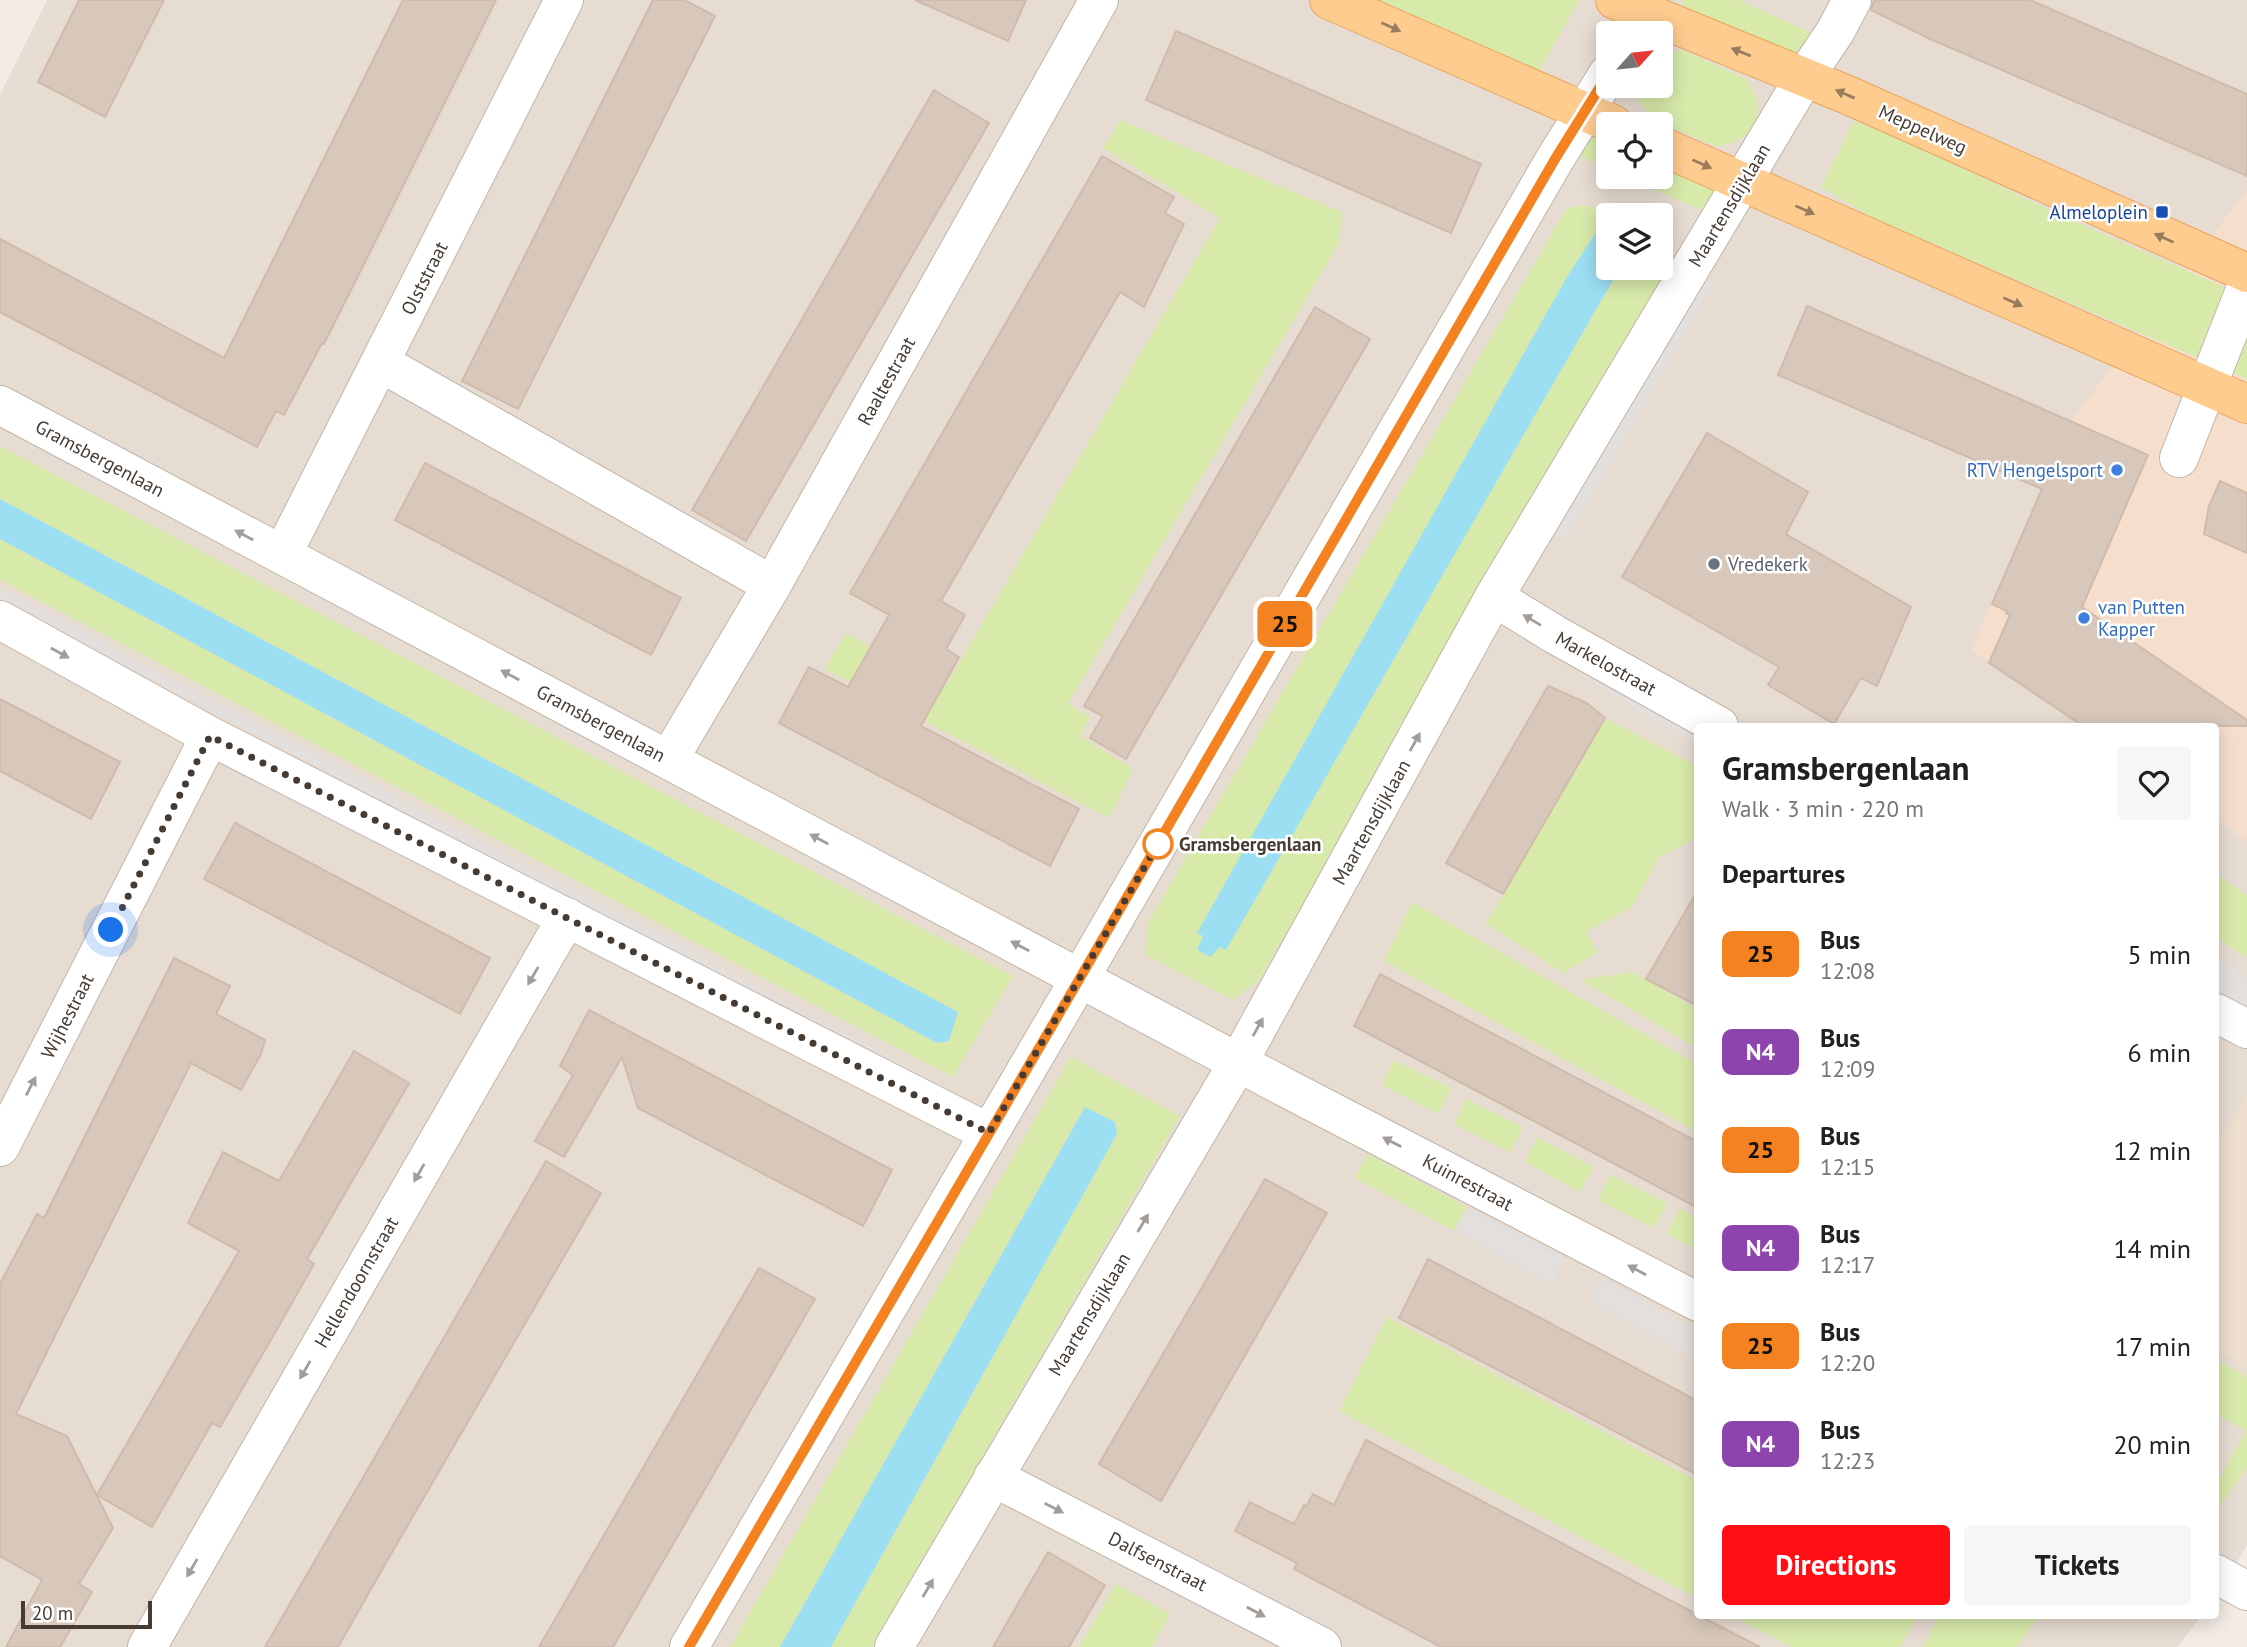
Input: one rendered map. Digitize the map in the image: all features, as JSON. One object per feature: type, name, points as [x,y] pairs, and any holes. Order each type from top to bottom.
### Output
[{"type":"main road","points":[[1329,0],[1596,117]]},
{"type":"main road","name":"Meppelweg","points":[[1640,12],[1850,96],[2240,275]]},
{"type":"main road","points":[[1673,151],[2247,404]]},
{"type":"street","name":"Olststraat","points":[[282,555],[564,0]]},
{"type":"street","name":"Raaltestraat","points":[[669,759],[772,585],[1099,0]]},
{"type":"street","name":"Maartensdijklaan","points":[[894,1647],[1239,1061],[1494,597],[1852,0]]},
{"type":"street","points":[[688,1647],[1080,978],[1596,121]]},
{"type":"street","points":[[2179,458],[2194,381],[2240,275]]},
{"type":"street","points":[[380,363],[772,585]]},
{"type":"street","name":"Gramsbergenlaan","points":[[0,405],[1239,1061]]},
{"type":"street","name":"Markelostraat","points":[[1494,597],[1554,634],[1714,723]]},
{"type":"street","points":[[0,620],[210,736],[989,1133]]},
{"type":"street","name":"Wijhestraat","points":[[0,1147],[210,736]]},
{"type":"street","name":"Hellendoornstraat","points":[[147,1647],[567,917]]},
{"type":"street","points":[[2219,1015],[2247,1029]]},
{"type":"street","name":"Kuinrestraat","points":[[1239,1061],[1694,1300]]},
{"type":"street","name":"Dalfsenstraat","points":[[993,1477],[1322,1647]]},
{"type":"street","points":[[2219,1576],[2247,1591]]},
{"type":"shaded area","points":[[47,0],[2247,0],[2247,1545],[2219,1592],[2219,723],[1694,723],[1694,1619],[2199,1619],[2177,1647],[0,1647],[0,95]]},
{"type":"shaded area","points":[[2247,190],[2247,841],[2219,821],[2219,723],[2077,723],[1971,650],[2073,418]]},
{"type":"shaded area","points":[[1703,276],[1714,283],[1566,540],[1556,534]]},
{"type":"shaded area","points":[[0,588],[947,1087],[943,1096],[0,599]]},
{"type":"shaded area","points":[[1591,668],[1694,729],[1694,743],[1585,678]]},
{"type":"shaded area","points":[[2219,961],[2247,977],[2247,1009],[2219,993]]},
{"type":"shaded area","points":[[2247,1095],[2247,1369],[2219,1352],[2219,1141]]},
{"type":"shaded area","points":[[1467,1207],[1565,1259],[1552,1284],[1454,1231]]},
{"type":"shaded area","points":[[1600,1277],[1694,1328],[1694,1358],[1588,1300]]},
{"type":"green space","points":[[1380,0],[1579,0],[1534,81],[1473,43]]},
{"type":"green space","points":[[1683,0],[1739,0],[1818,36],[1799,59],[1688,12]]},
{"type":"green space","points":[[1673,51],[1685,51],[1746,79],[1756,97],[1758,116],[1749,134],[1718,147],[1673,128],[1673,112],[1647,112],[1638,98],[1673,98]]},
{"type":"green space","points":[[1120,120],[1342,212],[1339,243],[1068,704],[1090,717],[1080,736],[1133,769],[1109,818],[825,669],[846,633],[945,687],[1220,218],[1103,148]]},
{"type":"green space","points":[[1854,121],[1907,141],[2053,212],[2247,297],[2247,379],[1873,218],[1821,187]]},
{"type":"green space","points":[[1596,136],[1596,163],[1578,155],[1587,141]]},
{"type":"green space","points":[[1673,171],[1714,190],[1716,199],[1708,213],[1653,189],[1673,189]]},
{"type":"green space","points":[[1587,205],[1596,209],[1596,235],[1568,275],[1198,934],[1226,949],[1613,280],[1660,280],[1259,980],[1233,1000],[1146,955],[1148,922],[1567,208]]},
{"type":"green space","points":[[0,446],[1013,976],[953,1077],[0,580],[0,539],[937,1043],[949,1041],[957,1012],[0,499]]},
{"type":"green space","points":[[1605,718],[1694,764],[1694,840],[1659,857],[1632,907],[1586,932],[1598,952],[1563,973],[1485,923]]},
{"type":"green space","points":[[2219,876],[2247,896],[2247,957],[2219,940]]},
{"type":"green space","points":[[1412,902],[1694,1062],[1694,1130],[1384,961]]},
{"type":"green space","points":[[1633,972],[1694,1007],[1694,1046],[1581,980]]},
{"type":"green space","points":[[1071,1057],[1180,1116],[872,1647],[831,1647],[1117,1134],[1084,1108],[780,1647],[730,1647]]},
{"type":"green space","points":[[1394,1060],[1451,1088],[1438,1114],[1382,1085]]},
{"type":"green space","points":[[1466,1099],[1523,1127],[1510,1152],[1454,1124]]},
{"type":"green space","points":[[1537,1137],[1593,1167],[1580,1192],[1525,1162]]},
{"type":"green space","points":[[1368,1154],[1467,1207],[1454,1231],[1355,1178]]},
{"type":"green space","points":[[1610,1175],[1667,1203],[1654,1228],[1598,1200]]},
{"type":"green space","points":[[1680,1209],[1694,1216],[1694,1248],[1667,1234]]},
{"type":"green space","points":[[1387,1317],[1694,1479],[1694,1596],[1339,1411]]},
{"type":"green space","points":[[2219,1361],[2247,1377],[2247,1467],[2219,1508],[2219,1480],[2246,1431],[2219,1416]]},
{"type":"green space","points":[[1116,1584],[1170,1614],[1152,1647],[1079,1647]]},
{"type":"green space","points":[[1739,1619],[1916,1619],[1900,1647],[1792,1647]]},
{"type":"green space","points":[[1938,1619],[2036,1619],[2017,1647],[1923,1647]]},
{"type":"water","points":[[1596,234],[1596,280],[1613,280],[1226,950],[1220,947],[1210,957],[1197,950],[1203,936],[1197,933],[1568,275]]},
{"type":"water","points":[[0,499],[958,1012],[949,1041],[937,1043],[0,539]]},
{"type":"water","points":[[1085,1107],[1115,1122],[1117,1134],[831,1647],[780,1647]]},
{"type":"building","points":[[79,0],[164,0],[105,117],[38,82]]},
{"type":"building","points":[[403,0],[496,0],[324,344],[322,343],[284,415],[276,411],[257,447],[0,312],[0,239],[224,358]]},
{"type":"building","points":[[653,0],[684,0],[715,16],[518,409],[462,381]]},
{"type":"building","points":[[915,0],[1026,0],[1008,41]]},
{"type":"building","points":[[1874,0],[2030,0],[2247,94],[2247,176],[1928,38],[1871,10]]},
{"type":"building","points":[[1176,31],[1481,164],[1451,233],[1146,100]]},
{"type":"building","points":[[934,90],[989,123],[746,541],[692,510]]},
{"type":"building","points":[[1102,156],[1174,197],[1165,213],[1184,224],[1144,307],[1120,292],[941,601],[965,615],[946,649],[959,657],[921,726],[1079,809],[1050,866],[779,723],[809,667],[848,687],[889,615],[850,593]]},
{"type":"building","points":[[1807,306],[2148,455],[2082,607],[2247,720],[2247,726],[2219,726],[2219,723],[2079,723],[1989,663],[2010,615],[1992,604],[2042,489],[1778,375]]},
{"type":"building","points":[[1315,307],[1370,339],[1126,759],[1090,738],[1103,716],[1084,706]]},
{"type":"building","name":"Vredekerk","points":[[1707,433],[1808,492],[1786,534],[1911,607],[1877,686],[1861,678],[1832,723],[1768,685],[1779,667],[1622,577]]},
{"type":"building","points":[[425,463],[681,598],[651,655],[395,520]]},
{"type":"building","points":[[2220,481],[2247,493],[2247,553],[2204,534],[2209,506]]},
{"type":"building","points":[[1548,686],[1587,703],[1605,718],[1503,894],[1446,863]]},
{"type":"building","points":[[0,699],[120,762],[91,819],[0,771]]},
{"type":"building","points":[[235,823],[490,958],[460,1014],[204,879]]},
{"type":"building","points":[[1694,897],[1694,1004],[1646,979]]},
{"type":"building","points":[[174,958],[230,986],[216,1014],[265,1040],[261,1054],[241,1090],[191,1063],[16,1414],[67,1436],[113,1528],[79,1584],[92,1592],[60,1647],[6,1647],[42,1580],[0,1556],[0,1284],[37,1214],[44,1218]]},
{"type":"building","points":[[1380,974],[1694,1140],[1694,1206],[1354,1026]]},
{"type":"building","points":[[589,1010],[892,1170],[863,1226],[638,1108],[622,1057],[564,1157],[535,1141],[573,1075],[560,1066]]},
{"type":"building","points":[[354,1051],[409,1083],[307,1259],[314,1264],[272,1338],[220,1427],[212,1423],[152,1527],[97,1495],[239,1251],[188,1223],[223,1152],[279,1181]]},
{"type":"building","points":[[546,1161],[601,1193],[338,1647],[265,1647]]},
{"type":"building","points":[[1265,1179],[1327,1213],[1161,1501],[1099,1464]]},
{"type":"building","points":[[1428,1259],[1694,1399],[1694,1473],[1399,1318]]},
{"type":"building","points":[[759,1268],[815,1299],[665,1558],[613,1647],[539,1647]]},
{"type":"building","points":[[1366,1440],[1694,1612],[1694,1619],[1707,1619],[1760,1647],[1441,1647],[1294,1569],[1297,1563],[1235,1531],[1250,1502],[1294,1524],[1313,1494],[1334,1505]]},
{"type":"building","points":[[1048,1552],[1105,1585],[1069,1647],[993,1647]]},
{"type":"bus line","name":"25","points":[[689,1647],[1596,92]]},
{"type":"place","name":"Almeloplein","points":[[2162,212]]},
{"type":"place","name":"RTV Hengelsport","points":[[2117,470]]},
{"type":"place","name":"Vredekerk","points":[[1714,564]]},
{"type":"place","name":"van Putten Kapper","points":[[2084,618]]},
{"type":"place","name":"Gramsbergenlaan","points":[[1158,844]]},
{"type":"route","points":[[111,930],[210,736],[989,1133],[1158,844]]}]
